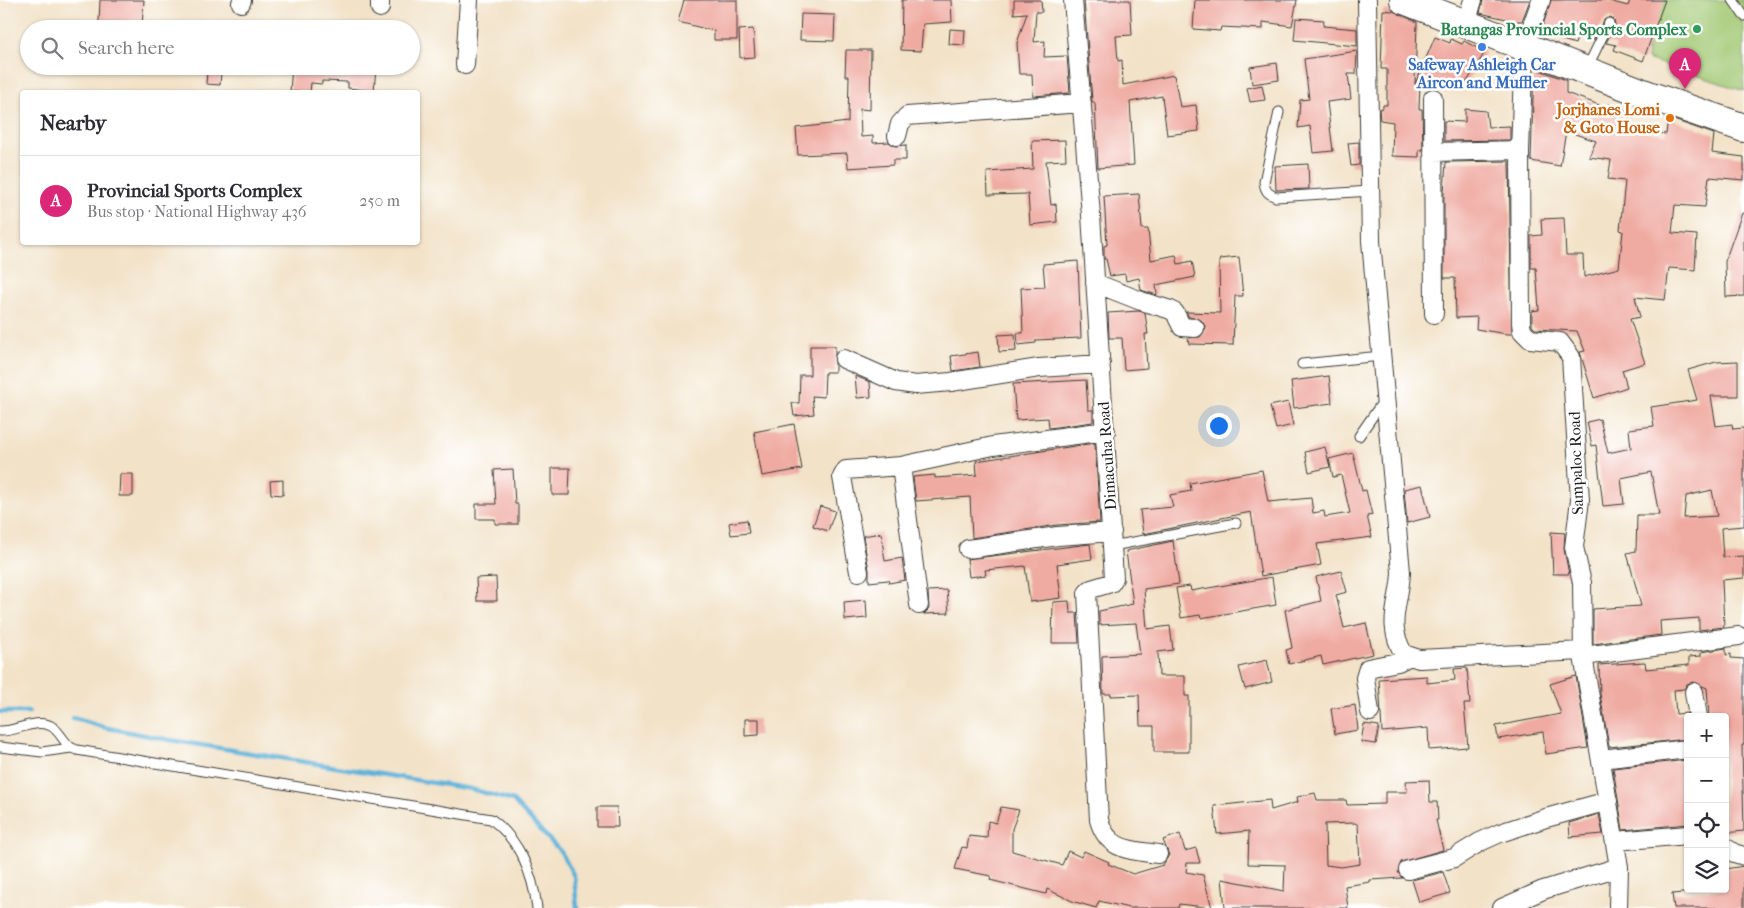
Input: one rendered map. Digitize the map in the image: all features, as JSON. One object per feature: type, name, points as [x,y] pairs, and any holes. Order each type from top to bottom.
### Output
[{"type":"main road","points":[[1404,0],[1469,12],[1524,48],[1744,128]]},
{"type":"street","points":[[465,65],[468,0]]},
{"type":"street","name":"Dimacuha Road","points":[[1073,0],[1106,431],[1112,539],[1113,581],[1091,588],[1087,597],[1098,820],[1103,833],[1114,843],[1131,850],[1158,854]]},
{"type":"street","points":[[1367,0],[1371,240],[1401,572],[1393,622],[1399,646],[1408,657]]},
{"type":"street","name":"Sampaloc Road","points":[[1541,0],[1524,48],[1520,150],[1522,331],[1530,339],[1560,342],[1567,349],[1571,357],[1580,500],[1574,547],[1582,583],[1583,654],[1616,841],[1619,867],[1618,908]]},
{"type":"street","points":[[1432,98],[1434,314]]},
{"type":"street","points":[[897,136],[900,124],[907,116],[1082,103]]},
{"type":"street","points":[[1433,152],[1520,150]]},
{"type":"street","points":[[1095,282],[1141,302],[1171,310],[1175,313],[1182,327],[1195,328]]},
{"type":"street","points":[[844,359],[896,382],[915,385],[951,382],[1039,368],[1101,364]]},
{"type":"street","points":[[859,572],[842,474],[851,468],[901,466],[993,446],[1106,431]]},
{"type":"street","points":[[901,466],[919,605]]},
{"type":"street","points":[[968,549],[1058,536],[1112,539]]},
{"type":"street","points":[[1370,712],[1365,678],[1368,668],[1398,662],[1408,657],[1418,659],[1583,654],[1739,636]]},
{"type":"street","points":[[1694,692],[1697,713]]},
{"type":"street","points":[[1601,758],[1684,749]]},
{"type":"street","points":[[1408,870],[1454,858],[1500,833],[1608,801]]},
{"type":"street","points":[[1616,841],[1684,835]]},
{"type":"street","points":[[1726,848],[1744,856]]},
{"type":"street","points":[[1502,908],[1543,890],[1619,867]]},
{"type":"lane","points":[[1733,0],[1744,16]]},
{"type":"lane","points":[[1586,71],[1609,24]]},
{"type":"lane","points":[[1279,112],[1264,182],[1265,190],[1269,194],[1276,197],[1371,191]]},
{"type":"lane","points":[[1302,364],[1381,356]]},
{"type":"lane","points":[[1360,436],[1384,399]]},
{"type":"lane","points":[[1112,539],[1236,523]]},
{"type":"lane","points":[[0,731],[44,723],[53,727],[71,748]]},
{"type":"lane","points":[[0,747],[42,752],[71,748],[491,819],[508,834],[522,856],[537,908]]},
{"type":"green space","name":"Batangas Provincial Sports Complex","points":[[1652,0],[1744,0],[1744,91],[1647,59]]},
{"type":"building","points":[[100,0],[144,0],[142,20],[99,20]]},
{"type":"building","points":[[684,0],[737,0],[737,40],[714,40],[714,31],[678,22]]},
{"type":"building","points":[[902,0],[951,0],[952,22],[923,24],[921,51],[901,50]]},
{"type":"building","points":[[1014,0],[1041,0],[1042,12],[1036,12],[1034,42],[1045,41],[1044,57],[1067,56],[1070,93],[1033,96],[1032,74],[1019,74],[1017,43],[1027,13],[1014,14]]},
{"type":"building","points":[[1084,0],[1130,0],[1132,35],[1116,36],[1118,61],[1122,60],[1123,85],[1174,75],[1180,107],[1196,105],[1199,131],[1167,135],[1162,96],[1130,102],[1134,165],[1098,168],[1095,103],[1092,101]]},
{"type":"building","points":[[1195,0],[1297,0],[1292,26],[1263,22],[1263,29],[1221,27],[1220,31],[1193,29]]},
{"type":"building","points":[[1483,0],[1530,0],[1522,21],[1515,21],[1480,13]]},
{"type":"building","points":[[1551,0],[1605,0],[1628,6],[1630,0],[1665,0],[1643,61],[1614,50],[1616,45],[1606,43],[1615,25],[1611,17],[1604,20],[1594,40],[1578,36],[1575,44],[1557,38],[1559,33],[1542,28]]},
{"type":"building","points":[[1383,10],[1393,11],[1417,22],[1415,84],[1435,37],[1450,43],[1451,39],[1462,44],[1464,41],[1485,52],[1465,85],[1420,82],[1419,109],[1422,109],[1423,150],[1419,150],[1419,157],[1392,156],[1393,122],[1380,120],[1379,109],[1383,108],[1383,105],[1387,105],[1387,69],[1381,69]]},
{"type":"building","points":[[801,14],[835,15],[834,41],[800,40]]},
{"type":"building","points":[[1296,18],[1324,20],[1323,26],[1357,29],[1357,46],[1294,40]]},
{"type":"building","points":[[753,29],[755,57],[740,58],[739,30]]},
{"type":"building","points":[[950,29],[965,30],[964,45],[949,44]]},
{"type":"building","points":[[846,50],[871,50],[870,110],[860,109],[861,137],[873,136],[873,143],[889,142],[895,146],[906,145],[906,160],[893,160],[893,165],[848,168],[847,153],[798,155],[796,128],[848,122],[849,76],[845,76]]},
{"type":"building","points":[[1357,51],[1356,74],[1348,74],[1351,99],[1327,102],[1333,151],[1313,153],[1310,126],[1298,128],[1300,100],[1309,99],[1304,59]]},
{"type":"building","points":[[1277,63],[1279,80],[1252,84],[1250,67]]},
{"type":"building","points":[[1534,68],[1566,80],[1566,93],[1608,108],[1609,104],[1632,112],[1626,130],[1666,134],[1668,118],[1714,134],[1712,153],[1744,157],[1744,180],[1709,177],[1705,207],[1675,205],[1672,233],[1697,235],[1695,270],[1669,268],[1665,300],[1635,297],[1640,317],[1630,319],[1645,363],[1622,370],[1627,387],[1594,398],[1580,352],[1585,351],[1577,331],[1535,329],[1532,326],[1532,311],[1539,310],[1536,268],[1531,268],[1531,236],[1542,235],[1541,219],[1564,218],[1566,255],[1583,255],[1584,277],[1619,268],[1623,231],[1620,230],[1625,181],[1608,179],[1611,160],[1589,157],[1596,141],[1566,131],[1560,166],[1531,161]]},
{"type":"building","points":[[207,75],[221,75],[220,85],[206,84]]},
{"type":"building","points":[[291,75],[375,75],[374,90],[348,88],[348,82],[322,81],[322,84],[311,83],[310,90],[290,90]]},
{"type":"building","points":[[1262,85],[1265,100],[1250,102],[1247,88]]},
{"type":"building","points":[[1465,109],[1486,111],[1488,127],[1510,126],[1510,140],[1444,141],[1444,121],[1465,122]]},
{"type":"building","points":[[1065,140],[1066,160],[1046,161],[1051,205],[1056,204],[1057,222],[1030,225],[1028,194],[988,195],[987,172],[1033,169],[1032,141]]},
{"type":"building","points":[[1359,142],[1359,165],[1351,166],[1348,143]]},
{"type":"building","points":[[1509,161],[1512,334],[1476,329],[1477,317],[1456,318],[1455,278],[1444,278],[1446,162]]},
{"type":"building","points":[[1308,164],[1309,189],[1276,190],[1275,166]]},
{"type":"building","points":[[1139,194],[1142,229],[1148,229],[1151,260],[1176,255],[1178,264],[1192,261],[1195,277],[1156,285],[1157,295],[1141,290],[1139,278],[1126,281],[1125,274],[1110,276],[1106,259],[1104,259],[1104,246],[1107,245],[1104,196]]},
{"type":"building","points":[[1742,213],[1744,213],[1744,296],[1726,297],[1725,261]]},
{"type":"building","points":[[1239,257],[1243,296],[1235,296],[1233,345],[1189,344],[1188,338],[1200,337],[1206,328],[1201,320],[1189,317],[1186,312],[1220,313],[1220,259]]},
{"type":"building","points":[[1078,261],[1081,338],[1036,340],[1036,343],[1018,345],[1017,333],[1023,333],[1021,288],[1045,287],[1043,264]]},
{"type":"building","points":[[1139,311],[1145,313],[1148,334],[1145,334],[1147,368],[1124,370],[1122,338],[1109,338],[1108,313]]},
{"type":"building","points":[[1015,334],[1016,351],[999,352],[998,335]]},
{"type":"building","points":[[810,346],[835,346],[835,372],[825,372],[824,397],[812,396],[814,414],[794,416],[792,403],[799,403],[800,375],[810,375]]},
{"type":"building","points":[[978,352],[980,367],[953,371],[951,356]]},
{"type":"building","points":[[1738,361],[1738,396],[1711,396],[1716,426],[1732,424],[1733,429],[1744,428],[1744,526],[1721,528],[1723,557],[1744,556],[1744,578],[1722,580],[1724,627],[1699,630],[1699,618],[1660,621],[1661,635],[1593,644],[1593,609],[1641,606],[1627,553],[1636,551],[1637,515],[1659,515],[1651,472],[1621,478],[1624,504],[1603,506],[1596,445],[1592,446],[1587,422],[1600,419],[1608,453],[1631,448],[1629,429],[1654,426],[1651,407],[1697,400],[1688,370],[1716,362]],"holes":[[[1712,490],[1717,516],[1684,518],[1686,496]]]},
{"type":"building","points":[[855,376],[870,382],[871,397],[857,398]]},
{"type":"building","points":[[1329,376],[1332,403],[1294,408],[1291,381]]},
{"type":"building","points":[[1086,380],[1088,410],[1093,410],[1093,422],[1049,428],[1048,418],[1016,420],[1013,384]]},
{"type":"building","points":[[1288,402],[1293,425],[1276,429],[1270,406]]},
{"type":"building","points":[[794,424],[802,469],[762,476],[754,432]]},
{"type":"building","points":[[1095,443],[1100,522],[1057,525],[972,538],[970,497],[916,501],[913,477],[935,475],[935,478],[977,475],[976,461]]},
{"type":"building","points":[[1325,447],[1330,467],[1309,472],[1305,452]]},
{"type":"building","points":[[1353,453],[1362,491],[1366,490],[1372,515],[1367,516],[1372,537],[1317,544],[1321,565],[1261,576],[1251,512],[1143,534],[1140,510],[1173,507],[1170,495],[1191,491],[1190,483],[1262,470],[1268,502],[1311,498],[1313,513],[1324,511],[1325,517],[1350,513],[1341,475],[1333,477],[1329,459]]},
{"type":"building","points":[[552,468],[570,468],[569,495],[552,495]]},
{"type":"building","points":[[513,469],[515,504],[518,504],[518,524],[495,524],[495,519],[476,519],[476,504],[496,504],[494,470]]},
{"type":"building","points":[[120,474],[133,474],[133,496],[119,496]]},
{"type":"building","points":[[283,480],[283,495],[271,494],[270,481]]},
{"type":"building","points":[[1422,485],[1430,517],[1407,523],[1404,489]]},
{"type":"building","points":[[820,506],[835,511],[828,531],[813,526]]},
{"type":"building","points":[[747,520],[749,533],[731,535],[729,523]]},
{"type":"building","points":[[1551,532],[1565,533],[1564,549],[1569,574],[1553,574]]},
{"type":"building","points":[[881,533],[885,561],[902,558],[905,580],[889,583],[888,580],[869,582],[869,570],[863,536]]},
{"type":"building","points":[[1173,541],[1179,584],[1144,589],[1147,629],[1170,626],[1173,650],[1158,652],[1159,676],[1185,676],[1185,696],[1189,696],[1189,752],[1154,752],[1154,726],[1140,726],[1139,695],[1111,696],[1111,694],[1103,694],[1102,656],[1140,654],[1136,623],[1099,625],[1099,611],[1133,604],[1126,551]]},
{"type":"building","points":[[1090,544],[1092,559],[1057,564],[1061,598],[1030,602],[1025,566],[985,570],[986,575],[969,577],[967,559]]},
{"type":"building","points":[[1341,571],[1347,592],[1336,595],[1344,628],[1366,623],[1373,654],[1323,665],[1321,656],[1289,664],[1286,650],[1292,648],[1285,610],[1321,601],[1316,577]]},
{"type":"building","points":[[496,577],[497,601],[477,601],[476,578]]},
{"type":"building","points":[[1272,577],[1276,605],[1201,618],[1200,615],[1181,618],[1176,588],[1190,586],[1191,591]]},
{"type":"building","points":[[947,590],[949,613],[924,614],[929,609],[928,591]]},
{"type":"building","points":[[866,600],[867,618],[845,620],[844,602]]},
{"type":"building","points":[[1069,601],[1070,613],[1077,613],[1079,643],[1052,643],[1053,602]]},
{"type":"building","points":[[1726,648],[1726,655],[1731,654],[1731,658],[1744,659],[1744,745],[1742,745],[1744,831],[1729,833],[1729,713],[1709,713],[1707,688],[1693,682],[1687,684],[1684,689],[1674,690],[1676,714],[1684,713],[1684,739],[1609,747],[1600,694],[1599,665],[1645,662],[1646,669],[1689,665],[1689,657],[1701,656],[1701,652]]},
{"type":"building","points":[[1267,660],[1272,682],[1245,689],[1239,667]]},
{"type":"building","points":[[1467,668],[1470,704],[1464,704],[1468,747],[1429,750],[1428,728],[1382,732],[1379,679],[1427,676],[1427,683],[1455,680],[1454,669]]},
{"type":"building","points":[[1576,676],[1588,748],[1546,754],[1543,732],[1498,739],[1496,726],[1561,714],[1550,684]]},
{"type":"building","points":[[1355,705],[1358,730],[1335,734],[1331,709]]},
{"type":"building","points":[[745,719],[759,719],[759,735],[745,736]]},
{"type":"building","points":[[1364,724],[1379,726],[1376,744],[1361,742]]},
{"type":"building","points":[[1684,760],[1684,824],[1623,830],[1613,768]]},
{"type":"building","points":[[1429,780],[1430,802],[1437,802],[1438,820],[1436,820],[1443,850],[1401,862],[1398,872],[1402,878],[1370,880],[1370,882],[1345,886],[1348,908],[1225,908],[1222,879],[1284,891],[1285,865],[1248,864],[1249,831],[1217,834],[1214,806],[1270,800],[1271,810],[1298,802],[1297,797],[1315,793],[1317,800],[1346,800],[1347,805],[1385,804],[1385,792],[1407,792],[1406,781]],"holes":[[[1355,823],[1358,825],[1360,864],[1341,867],[1326,865],[1325,824]]]},
{"type":"building","points":[[597,807],[617,807],[618,827],[597,827]]},
{"type":"building","points":[[1001,807],[1019,810],[1012,829],[1012,851],[1062,865],[1068,851],[1081,857],[1084,851],[1109,862],[1108,864],[1133,874],[1163,865],[1169,855],[1163,840],[1180,834],[1185,851],[1196,848],[1200,863],[1187,863],[1186,872],[1203,875],[1212,908],[1179,904],[1178,908],[1129,908],[1099,901],[1096,908],[1072,901],[1047,889],[1046,894],[990,880],[991,876],[955,869],[962,847],[967,848],[969,836],[987,838],[988,821],[996,823]]},
{"type":"building","points":[[1599,814],[1603,834],[1570,837],[1569,823]]},
{"type":"building","points":[[1744,866],[1744,908],[1674,908],[1672,894],[1729,893],[1729,868]]},
{"type":"building","points":[[1443,872],[1450,893],[1419,902],[1412,880]]},
{"type":"waterway","points":[[0,712],[29,712]]},
{"type":"waterway","points":[[73,718],[103,727],[170,740],[471,789],[513,801],[561,852],[574,876],[577,908]]},
{"type":"place","name":"Batangas Provincial Sports Complex","points":[[1697,29]]},
{"type":"place","name":"Safeway Ashleigh Car Aircon and Muffler","points":[[1482,47]]},
{"type":"place","name":"Provincial Sports Complex","points":[[1685,89]]},
{"type":"place","name":"Jorjhanes Lomi & Goto House","points":[[1670,118]]}]
